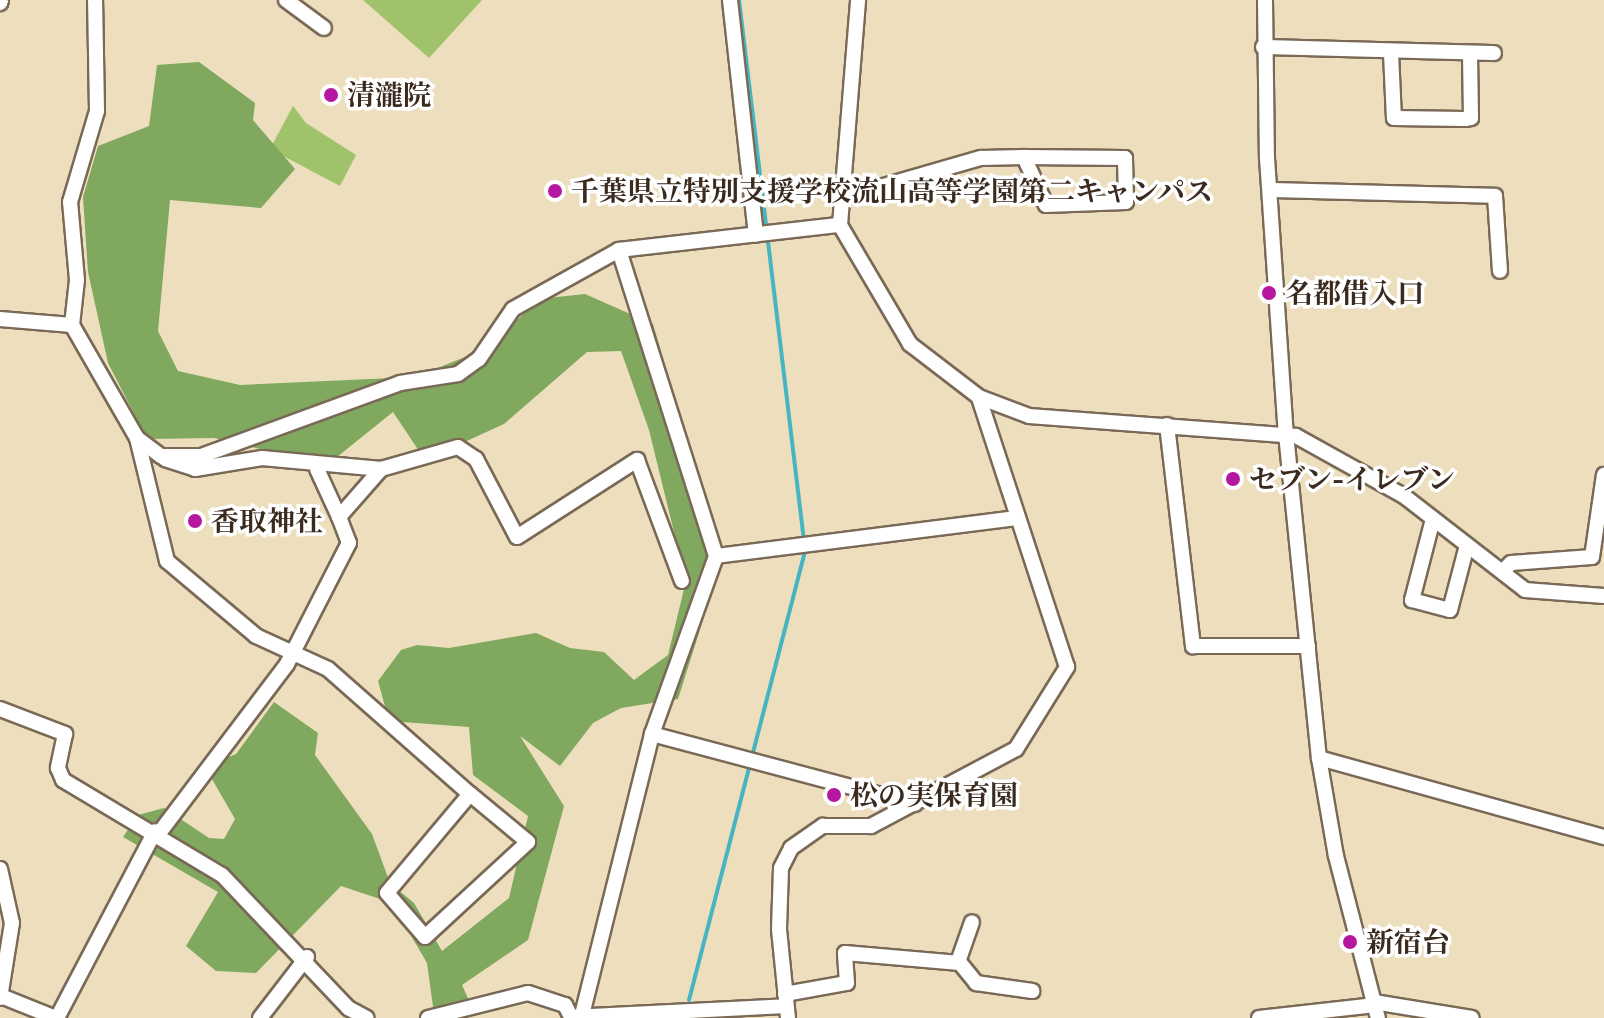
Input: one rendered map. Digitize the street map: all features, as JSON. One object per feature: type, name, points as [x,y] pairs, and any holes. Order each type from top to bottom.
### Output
[{"type":"street","points":[[95,0],[97,111],[70,202],[77,280],[72,325],[137,438],[167,561],[256,636],[328,669],[528,842],[425,937],[387,893],[470,794]]},
{"type":"street","points":[[286,0],[324,28]]},
{"type":"street","points":[[730,0],[764,235]]},
{"type":"street","points":[[858,0],[840,225],[910,344],[979,397],[1029,416],[1286,434],[1376,479],[1532,592],[1604,596]]},
{"type":"street","points":[[1265,0],[1263,47],[1267,158],[1286,434],[1319,758],[1376,1008]]},
{"type":"street","points":[[1263,47],[1391,53],[1494,53]]},
{"type":"street","points":[[1391,53],[1394,118],[1465,119],[1471,118],[1470,53]]},
{"type":"street","points":[[842,198],[981,158],[1024,157],[1125,158],[1126,202],[1046,205],[1024,157]]},
{"type":"street","points":[[1270,190],[1495,196],[1500,271]]},
{"type":"street","points":[[161,456],[201,456],[381,390],[458,374],[479,359],[513,309],[619,250],[840,225]]},
{"type":"street","points":[[575,1016],[652,734],[716,556],[619,250]]},
{"type":"street","points":[[0,319],[72,325]]},
{"type":"street","points":[[786,1006],[784,858],[812,829],[871,826],[1016,749],[1062,684],[1066,661],[979,397]]},
{"type":"street","points":[[1167,425],[1193,646],[1308,646]]},
{"type":"street","points":[[137,438],[161,456],[195,469],[262,458],[317,469],[381,469],[451,446],[465,450],[491,482],[517,537],[637,460],[682,581]]},
{"type":"street","points":[[0,869],[12,923],[0,997],[34,1016],[56,1018],[157,831],[260,704],[349,543],[317,469]]},
{"type":"street","points":[[339,517],[381,469]]},
{"type":"street","points":[[1503,571],[1511,563],[1592,557],[1600,536],[1604,478]]},
{"type":"street","points":[[716,556],[1018,518]]},
{"type":"street","points":[[1433,519],[1412,600],[1450,610],[1467,545]]},
{"type":"street","points":[[0,709],[65,734],[58,768],[63,780],[157,831],[222,875],[307,957],[345,1013],[367,1018]]},
{"type":"street","points":[[652,734],[915,804]]},
{"type":"street","points":[[1319,758],[1604,837]]},
{"type":"street","points":[[958,962],[972,922]]},
{"type":"street","points":[[428,1018],[528,993],[565,1005],[575,1016],[756,1014],[847,983],[845,953],[958,962],[976,983],[1032,991]]},
{"type":"street","points":[[260,1018],[307,957]]},
{"type":"street","points":[[1259,1018],[1376,1008],[1472,1018]]},
{"type":"green space","points":[[363,0],[482,0],[429,58]]},
{"type":"green space","points":[[199,62],[255,103],[253,120],[295,169],[261,208],[170,200],[158,331],[178,371],[240,385],[415,377],[490,347],[538,299],[585,294],[653,324],[688,444],[705,530],[709,601],[678,699],[621,708],[593,723],[560,766],[520,736],[564,806],[528,940],[462,985],[471,1005],[434,1014],[427,963],[392,903],[341,886],[256,973],[216,971],[186,946],[218,892],[123,837],[138,815],[164,808],[209,838],[224,839],[235,819],[205,767],[236,754],[274,702],[318,733],[315,755],[372,834],[390,883],[414,903],[442,951],[509,898],[528,816],[473,775],[469,727],[389,721],[378,681],[401,650],[417,645],[449,648],[536,633],[570,648],[604,652],[634,680],[668,655],[686,581],[649,430],[621,351],[587,352],[504,424],[425,460],[393,412],[327,465],[214,438],[147,439],[108,363],[88,272],[83,197],[98,146],[149,126],[157,65]]},
{"type":"green space","points":[[293,106],[306,123],[356,155],[340,186],[270,149]]},
{"type":"waterway","points":[[739,0],[804,541]]},
{"type":"waterway","points":[[689,1000],[805,550]]},
{"type":"place","name":"清瀧院","points":[[331,95]]},
{"type":"place","name":"千葉県立特別支援学校流山高等学園第二キャンパス","points":[[555,191]]},
{"type":"place","name":"名都借入口","points":[[1269,293]]},
{"type":"place","name":"セブン-イレブン","points":[[1233,479]]},
{"type":"place","name":"香取神社","points":[[195,521]]},
{"type":"place","name":"松の実保育園","points":[[834,795]]},
{"type":"place","name":"新宿台","points":[[1350,942]]}]
